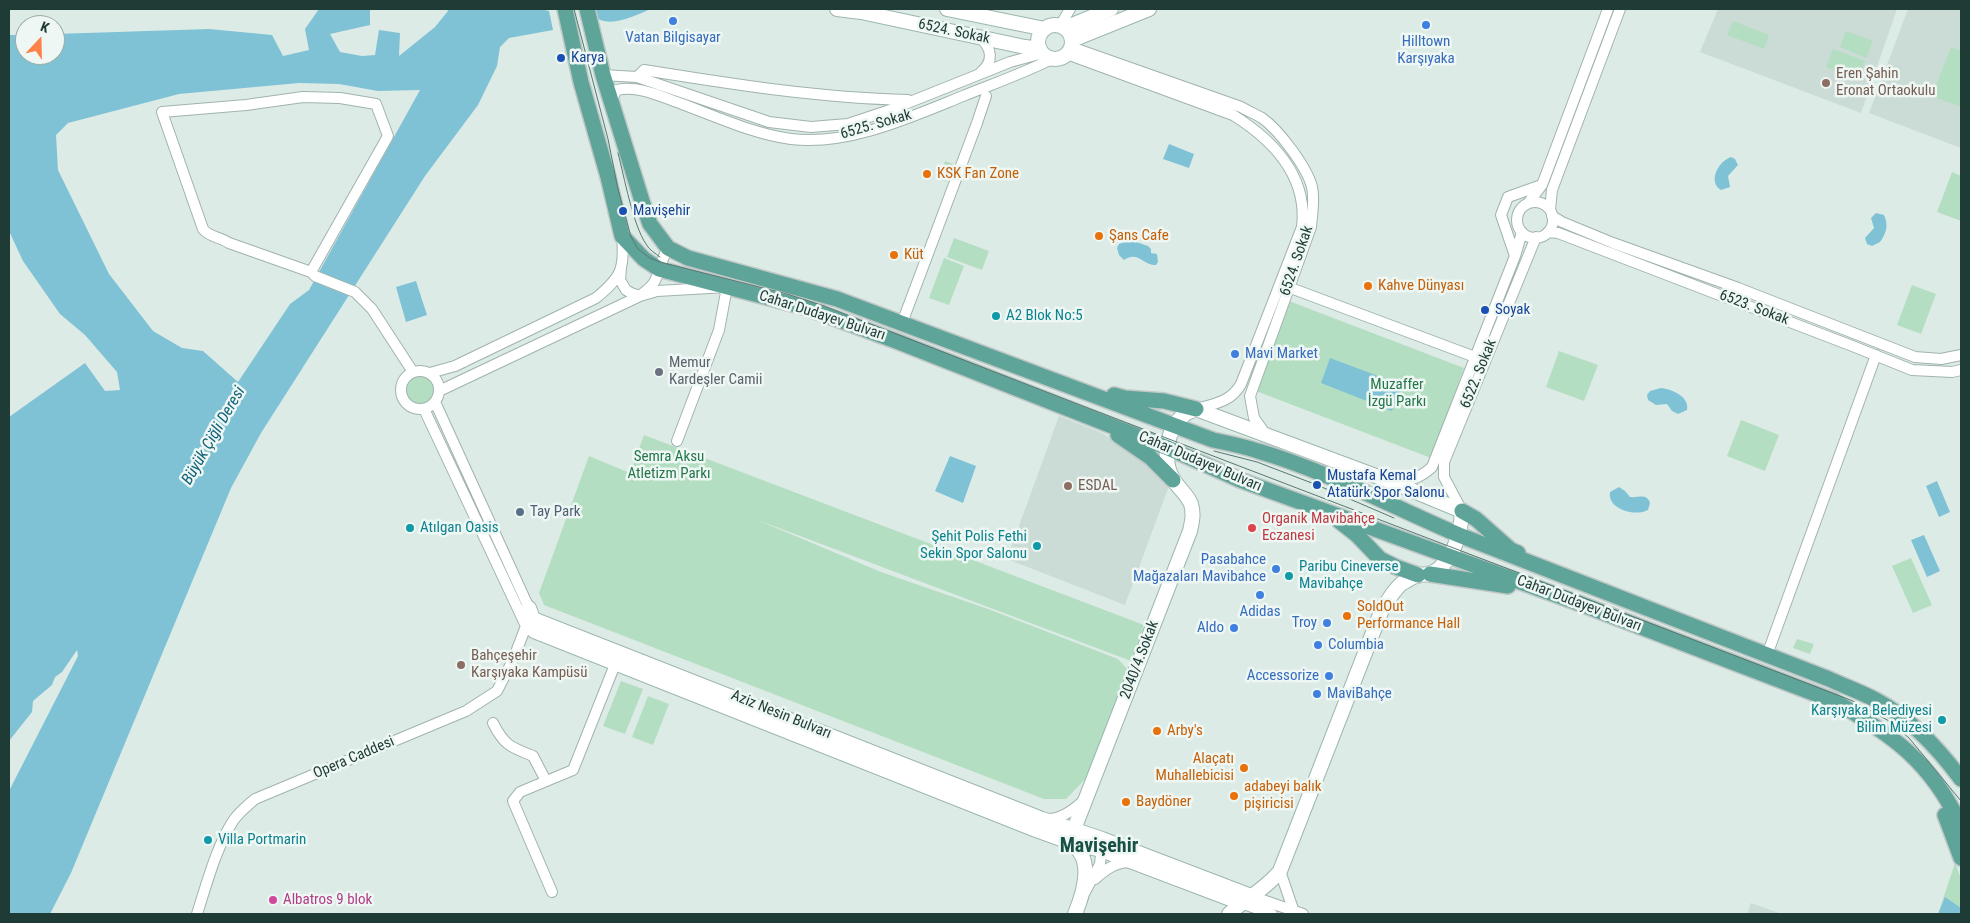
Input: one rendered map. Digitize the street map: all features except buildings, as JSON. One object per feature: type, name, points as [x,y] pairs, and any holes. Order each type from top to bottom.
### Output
[{"type":"main road","points":[[565,9],[581,82],[608,177],[622,236]]},
{"type":"main road","name":"Cahar Dudayev Bulvarı","points":[[587,9],[603,75],[644,209],[650,224],[668,248],[688,258],[829,297],[1213,440],[1258,451],[1313,471],[1459,536],[1584,586],[1829,679],[1876,700],[1905,720],[1928,739],[1961,778]]},
{"type":"main road","name":"Cahar Dudayev Bulvarı","points":[[622,236],[644,259],[659,269],[804,307],[905,344],[1168,448],[1240,480],[1578,603],[1834,701],[1871,722],[1905,748],[1942,791],[1961,826]]},
{"type":"main road","points":[[1057,381],[1125,398],[1164,400],[1196,409]]},
{"type":"main road","points":[[1075,411],[1125,439],[1150,457],[1173,480]]},
{"type":"main road","points":[[1462,511],[1476,519],[1512,550],[1584,586]]},
{"type":"main road","points":[[1334,514],[1380,559],[1396,567],[1424,574],[1499,584],[1578,603]]},
{"type":"main road","points":[[1924,768],[1948,820],[1961,858]]},
{"type":"street","name":"6524. Sokak","points":[[837,9],[862,10],[980,38],[1059,44],[1241,107],[1263,119],[1292,149],[1312,187],[1313,207],[1311,227],[1250,396],[1254,418],[1266,435]]},
{"type":"street","name":"6524. Sokak","points":[[947,9],[1045,29]]},
{"type":"street","points":[[1059,44],[1070,9]]},
{"type":"street","name":"6525. Sokak","points":[[612,100],[617,90],[628,88],[649,92],[762,132],[792,139],[827,139],[869,131],[1035,68],[1059,44],[1111,9]]},
{"type":"street","name":"6525. Sokak","points":[[603,75],[636,77],[770,122],[812,127],[848,124],[1149,9]]},
{"type":"street","points":[[1608,9],[1542,185],[1529,202],[1520,208],[1518,213],[1517,223],[1526,235],[1536,238],[1548,232],[1553,222],[1551,213],[1552,190],[1620,9]]},
{"type":"street","points":[[1052,25],[1059,44],[1039,38],[1045,29],[1052,25]]},
{"type":"street","points":[[973,77],[988,66],[991,60],[988,49],[980,38]]},
{"type":"street","name":"6524. Sokak","points":[[1059,44],[1233,114],[1254,128],[1287,164],[1300,189],[1304,212],[1302,227],[1241,384],[1230,398],[1196,409]]},
{"type":"street","points":[[636,77],[644,70],[715,82],[805,93],[864,99],[914,100]]},
{"type":"street","points":[[902,323],[986,96]]},
{"type":"street","points":[[313,274],[388,136],[376,104],[340,98],[303,97],[246,105],[162,112],[203,229],[208,234],[220,237],[229,243],[313,274],[355,292],[372,308],[413,372]]},
{"type":"street","points":[[1515,256],[1501,215],[1508,197],[1542,185]]},
{"type":"street","points":[[1529,202],[1539,202],[1551,213]]},
{"type":"street","name":"6523. Sokak","points":[[1551,213],[1562,222],[1613,243],[1738,288],[1915,357],[1941,359],[1961,355]]},
{"type":"street","name":"6522. Sokak","points":[[1392,482],[1411,480],[1422,476],[1432,467],[1515,256],[1522,232]]},
{"type":"street","name":"6523. Sokak","points":[[1548,232],[1558,233],[1912,370],[1952,372],[1961,370]]},
{"type":"street","points":[[622,236],[623,259],[620,280],[626,290],[631,294],[640,296]]},
{"type":"street","name":"6522. Sokak","points":[[1462,511],[1444,477],[1444,462],[1536,238]]},
{"type":"street","points":[[640,296],[652,286],[662,258],[668,248]]},
{"type":"street","points":[[430,373],[437,381],[439,391],[435,402],[424,409],[417,410],[406,404],[400,392],[403,380],[413,372],[430,373],[456,366],[596,298],[613,283],[621,268]]},
{"type":"street","points":[[439,391],[640,296],[657,291],[727,288],[720,330],[708,356],[677,441]]},
{"type":"street","points":[[1288,288],[1475,357]]},
{"type":"street","points":[[1767,656],[1876,355]]},
{"type":"street","points":[[435,402],[531,621]]},
{"type":"street","points":[[424,409],[531,621]]},
{"type":"street","points":[[1173,480],[1167,465],[1170,434],[1185,414],[1196,409],[1392,482],[1462,511],[1459,536],[1454,548],[1443,564],[1400,586],[1391,594],[1381,612],[1280,872],[1229,914]]},
{"type":"street","name":"2040/4.Sokak","points":[[1072,836],[1190,532],[1193,521],[1190,503],[1173,480]]},
{"type":"street","name":"Aziz Nesin Bulvarı","points":[[531,621],[616,662],[1072,836],[1102,844],[1246,899],[1272,914]]},
{"type":"street","name":"Aziz Nesin Bulvarı","points":[[531,621],[1042,819],[1072,836]]},
{"type":"street","name":"Opera Caddesi","points":[[197,914],[219,850],[233,821],[242,810],[256,799],[466,711],[497,691],[531,621]]},
{"type":"street","points":[[552,892],[513,801],[520,792],[573,770],[616,662]]},
{"type":"street","points":[[493,723],[500,738],[514,749],[533,756],[546,781]]},
{"type":"street","points":[[1042,819],[1052,819],[1064,815],[1086,798]]},
{"type":"street","points":[[1072,836],[1086,866],[1082,897],[1076,914]]},
{"type":"street","points":[[1082,897],[1100,864],[1102,844]]},
{"type":"street","name":"Aziz Nesin Bulvarı","points":[[1102,844],[1132,862],[1246,899]]},
{"type":"street","points":[[1091,883],[1113,865],[1132,862]]},
{"type":"street","points":[[1280,872],[1293,909]]},
{"type":"street","points":[[1246,899],[1293,909],[1303,914]]},
{"type":"shaded area","name":"Eren Şahin Eronat Ortaokulu","points":[[1718,9],[1897,9],[1861,113],[1700,52]]},
{"type":"shaded area","points":[[1908,9],[1961,9],[1961,148],[1869,113]]},
{"type":"shaded area","points":[[1059,416],[1102,433],[1147,463],[1169,486],[1125,605],[1007,559]]},
{"type":"shaded area","points":[[1751,903],[1782,914],[1747,914]]},
{"type":"green space","points":[[1733,21],[1769,35],[1764,49],[1727,35]]},
{"type":"green space","points":[[1846,31],[1873,41],[1866,58],[1840,47]]},
{"type":"green space","points":[[1951,47],[1961,51],[1961,107],[1932,96]]},
{"type":"green space","points":[[1833,49],[1865,61],[1858,80],[1826,67]]},
{"type":"green space","points":[[945,161],[953,164],[946,182],[938,179]]},
{"type":"green space","points":[[1952,172],[1961,176],[1961,221],[1937,212]]},
{"type":"green space","points":[[954,238],[989,251],[982,270],[947,257]]},
{"type":"green space","points":[[944,258],[964,266],[949,305],[929,298]]},
{"type":"green space","points":[[1912,285],[1936,294],[1921,334],[1897,325]]},
{"type":"green space","name":"Muzaffer İzgü Parkı","points":[[1289,301],[1464,368],[1431,458],[1256,391]]},
{"type":"green space","points":[[1559,351],[1598,365],[1584,401],[1546,387]]},
{"type":"green space","points":[[420,376],[430,380],[434,390],[430,400],[420,404],[410,400],[406,390],[410,380]]},
{"type":"green space","points":[[1741,420],[1779,435],[1765,471],[1727,456]]},
{"type":"green space","name":"Semra Aksu Atletizm Parkı","points":[[644,435],[1144,625],[1131,661],[755,519],[881,572],[988,609],[1118,659],[1129,671],[1090,774],[1066,799],[1044,799],[544,605],[539,593],[589,456],[630,473]]},
{"type":"green space","points":[[1911,558],[1932,605],[1913,613],[1892,566]]},
{"type":"green space","points":[[1797,639],[1814,644],[1810,654],[1793,648]]},
{"type":"green space","points":[[621,681],[643,689],[625,734],[603,726]]},
{"type":"green space","points":[[648,696],[669,704],[653,745],[632,737]]},
{"type":"green space","points":[[1955,863],[1961,878],[1961,914],[1938,914]]},
{"type":"water","name":"Büyük Çiğli Deresi","points":[[319,9],[370,9],[370,25],[330,34],[340,52],[362,56],[375,55],[379,30],[400,33],[399,56],[435,27],[448,11],[447,9],[540,9],[549,11],[553,30],[509,38],[500,47],[497,66],[478,105],[425,176],[261,433],[231,488],[71,873],[50,914],[9,914],[9,791],[78,656],[77,650],[62,672],[55,677],[52,685],[33,701],[32,712],[9,741],[9,417],[85,363],[105,391],[120,390],[117,372],[85,335],[60,314],[23,261],[9,231],[9,35],[15,35],[15,65],[65,65],[65,34],[209,29],[272,35],[283,56],[309,50],[305,29]],"holes":[[[299,83],[339,84],[378,91],[420,90],[309,290],[290,304],[238,382],[203,351],[182,348],[153,331],[109,274],[58,170],[56,135],[68,123],[179,94]]]},
{"type":"water","points":[[596,9],[651,9],[611,22],[598,19]]},
{"type":"water","points":[[1169,144],[1194,154],[1189,168],[1163,159]]},
{"type":"water","points":[[1731,157],[1735,159],[1738,165],[1728,176],[1730,187],[1721,190],[1715,182],[1716,172],[1722,163]]},
{"type":"water","points":[[1876,213],[1884,215],[1886,229],[1880,242],[1872,246],[1867,244],[1865,238],[1874,228],[1871,218]]},
{"type":"water","points":[[1130,240],[1148,246],[1151,249],[1151,253],[1157,254],[1158,262],[1156,265],[1152,265],[1137,257],[1129,257],[1124,260],[1119,255],[1117,248],[1119,244]]},
{"type":"water","points":[[416,281],[427,315],[406,322],[396,287]]},
{"type":"water","points":[[1330,358],[1402,385],[1392,411],[1321,383]]},
{"type":"water","points":[[1661,388],[1679,394],[1686,401],[1687,410],[1678,414],[1672,411],[1667,404],[1656,405],[1648,400],[1647,395],[1650,391]]},
{"type":"water","points":[[950,456],[976,466],[963,503],[935,491]]},
{"type":"water","points":[[1937,481],[1950,512],[1939,517],[1926,486]]},
{"type":"water","points":[[1619,487],[1630,497],[1647,498],[1650,503],[1648,510],[1636,513],[1617,507],[1610,498],[1610,492]]},
{"type":"water","points":[[1924,535],[1940,571],[1927,577],[1911,540]]},
{"type":"water","points":[[1945,897],[1961,908],[1961,914],[1938,914]]},
{"type":"tram line","points":[[574,9],[631,237],[638,249],[650,258],[787,294],[824,306],[1853,701],[1889,721],[1909,738],[1961,801]]},
{"type":"tram line","points":[[618,153],[629,200],[641,236],[647,246],[660,257]]},
{"type":"tram line","points":[[1214,451],[1257,462],[1394,518]]},
{"type":"place","name":"Vatan Bilgisayar","points":[[673,21]]},
{"type":"place","name":"Hilltown Karşıyaka","points":[[1426,25]]},
{"type":"place","name":"Karya","points":[[561,58]]},
{"type":"place","name":"Eren Şahin Eronat Ortaokulu","points":[[1826,83]]},
{"type":"place","name":"KSK Fan Zone","points":[[927,174]]},
{"type":"place","name":"Mavişehir","points":[[623,211]]},
{"type":"place","name":"Şans Cafe","points":[[1099,236]]},
{"type":"place","name":"Küt","points":[[894,255]]},
{"type":"place","name":"Kahve Dünyası","points":[[1368,286]]},
{"type":"place","name":"Soyak","points":[[1485,310]]},
{"type":"place","name":"A2 Blok No:5","points":[[996,316]]},
{"type":"place","name":"Mavi Market","points":[[1235,354]]},
{"type":"place","name":"Memur Kardeşler Camii","points":[[659,372]]},
{"type":"place","name":"Mustafa Kemal Atatürk Spor Salonu","points":[[1317,485]]},
{"type":"place","name":"ESDAL","points":[[1068,486]]},
{"type":"place","name":"Tay Park","points":[[520,512]]},
{"type":"place","name":"Atılgan Oasis","points":[[410,528]]},
{"type":"place","name":"Organik Mavibahçe Eczanesi","points":[[1252,528]]},
{"type":"place","name":"Şehit Polis Fethi Sekin Spor Salonu","points":[[1037,546]]},
{"type":"place","name":"Pasabahce Mağazaları Mavibahce","points":[[1276,569]]},
{"type":"place","name":"Paribu Cineverse Mavibahçe","points":[[1289,576]]},
{"type":"place","name":"Adidas","points":[[1260,595]]},
{"type":"place","name":"SoldOut Performance Hall","points":[[1347,616]]},
{"type":"place","name":"Troy","points":[[1327,623]]},
{"type":"place","name":"Aldo","points":[[1234,628]]},
{"type":"place","name":"Columbia","points":[[1318,645]]},
{"type":"place","name":"Bahçeşehir Karşıyaka Kampüsü","points":[[461,665]]},
{"type":"place","name":"Accessorize","points":[[1329,676]]},
{"type":"place","name":"MaviBahçe","points":[[1317,694]]},
{"type":"place","name":"Karşıyaka Belediyesi Bilim Müzesi","points":[[1942,720]]},
{"type":"place","name":"Arby's","points":[[1157,731]]},
{"type":"place","name":"Alaçatı Muhallebicisi","points":[[1244,768]]},
{"type":"place","name":"adabeyi balık pişiricisi","points":[[1234,796]]},
{"type":"place","name":"Baydöner","points":[[1126,802]]},
{"type":"place","name":"Villa Portmarin","points":[[208,840]]},
{"type":"place","name":"Albatros 9 blok","points":[[273,900]]},
{"type":"district","name":"Mavişehir","points":[[1099,847]]}]
